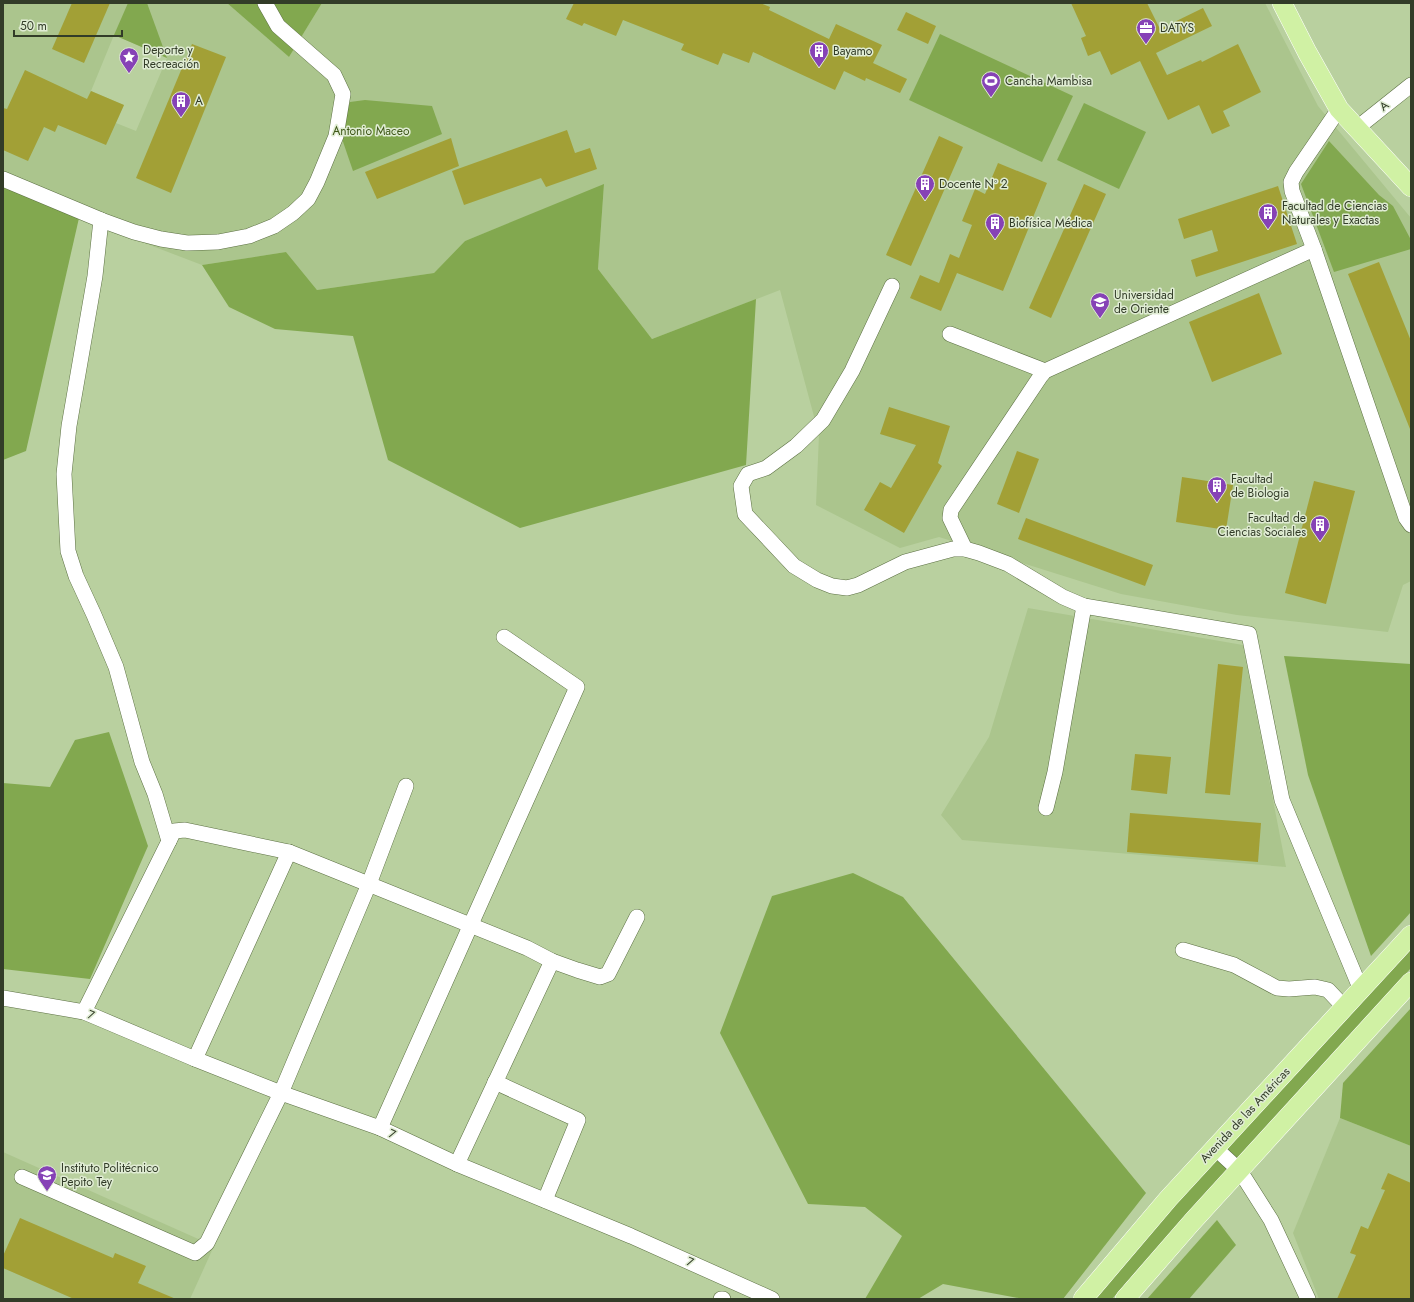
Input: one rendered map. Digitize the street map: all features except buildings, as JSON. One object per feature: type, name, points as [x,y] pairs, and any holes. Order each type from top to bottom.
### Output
[{"type":"main road","points":[[1282,3],[1339,109],[1411,187]]},
{"type":"main road","name":"Avenida de las Américas","points":[[1083,1299],[1214,1147],[1411,935]]},
{"type":"main road","points":[[1124,1299],[1192,1222],[1411,982]]},
{"type":"street","points":[[3,179],[101,220],[134,232],[161,239],[187,243],[218,242],[249,236],[274,226],[308,199],[317,182],[336,136],[343,94],[334,75],[278,26],[265,3]]},
{"type":"street","name":"A","points":[[1357,128],[1411,85]]},
{"type":"street","points":[[1339,109],[1296,172],[1291,182],[1292,192],[1314,249],[1406,518],[1411,525]]},
{"type":"street","points":[[101,220],[95,276],[67,440],[64,474],[68,551],[76,576],[116,667],[142,762],[155,794],[169,841]]},
{"type":"street","points":[[964,549],[950,518],[951,510],[1040,376],[1045,371],[1314,249]]},
{"type":"street","points":[[892,286],[852,371],[822,420],[796,446],[766,468],[748,474],[741,486],[745,514],[794,566],[817,580],[832,586],[847,588],[858,585],[906,562],[953,549],[964,549],[1008,564],[1063,597],[1084,606],[1249,634],[1282,800],[1361,990]]},
{"type":"street","points":[[950,334],[1045,371]]},
{"type":"street","points":[[1046,808],[1055,772],[1084,606]]},
{"type":"street","points":[[380,1128],[577,687],[504,637]]},
{"type":"street","points":[[22,1177],[195,1253],[206,1243],[281,1093],[369,884],[406,786]]},
{"type":"street","points":[[84,1012],[174,831],[185,830],[289,852],[527,948],[552,961],[600,977],[608,974],[637,917]]},
{"type":"street","points":[[195,1059],[289,852]]},
{"type":"street","points":[[1183,950],[1234,965],[1277,988],[1289,989],[1315,987],[1328,990],[1344,1008]]},
{"type":"street","points":[[457,1164],[552,961]]},
{"type":"street","name":"7","points":[[3,998],[84,1012],[195,1059],[281,1093],[380,1128],[457,1164],[631,1236],[772,1299]]},
{"type":"street","points":[[495,1082],[578,1120],[545,1200]]},
{"type":"street","points":[[1214,1147],[1240,1171],[1271,1220],[1308,1299]]},
{"type":"shaded area","name":"Universidad de Oriente","points":[[3,3],[227,3],[289,57],[322,3],[1265,3],[1318,106],[1411,218],[1411,581],[1403,585],[1388,632],[1237,615],[1121,594],[939,537],[900,548],[816,505],[819,435],[780,290],[652,339],[598,269],[604,185],[465,241],[434,273],[317,290],[286,252],[202,265],[3,187]],"holes":[[[114,35],[167,58],[136,131],[116,123],[124,105],[91,91]]]},
{"type":"shaded area","points":[[1028,608],[1243,645],[1286,867],[962,840],[941,815],[989,737]]},
{"type":"shaded area","points":[[1340,1118],[1411,1146],[1411,1299],[1319,1299],[1293,1233]]},
{"type":"shaded area","name":"Instituto Politécnico Pepito Tey","points":[[3,1152],[214,1246],[190,1299],[3,1299]]},
{"type":"green space","points":[[128,3],[147,3],[167,58],[114,35]]},
{"type":"green space","points":[[227,3],[322,3],[289,57]]},
{"type":"green space","name":"Cancha Mambisa","points":[[940,34],[1073,96],[1042,162],[909,100]]},
{"type":"green space","name":"Antonio Maceo","points":[[365,100],[432,106],[442,134],[353,171],[340,133],[350,102]]},
{"type":"green space","points":[[1084,103],[1146,132],[1119,189],[1057,160]]},
{"type":"green space","points":[[1329,141],[1379,195],[1393,206],[1411,240],[1411,249],[1334,272],[1301,184]]},
{"type":"green space","points":[[604,184],[598,269],[652,339],[756,299],[746,465],[520,528],[388,460],[353,336],[275,329],[229,307],[202,265],[286,252],[317,290],[434,273],[465,241]]},
{"type":"green space","points":[[3,187],[79,218],[26,451],[3,460]]},
{"type":"green space","points":[[1284,656],[1411,664],[1411,912],[1371,956],[1308,775]]},
{"type":"green space","points":[[109,732],[148,846],[90,979],[3,969],[3,783],[50,787],[75,740]]},
{"type":"green space","points":[[853,873],[903,897],[1146,1193],[1063,1299],[1024,1299],[943,1284],[918,1299],[865,1299],[902,1236],[865,1207],[808,1204],[720,1033],[772,896]]},
{"type":"green space","points":[[1411,948],[1411,968],[1237,1160],[1225,1149]]},
{"type":"green space","points":[[1411,1008],[1411,1146],[1340,1118],[1343,1083]]},
{"type":"green space","points":[[1217,1159],[1229,1169],[1112,1299],[1094,1299],[1173,1207]]},
{"type":"green space","points":[[1217,1220],[1236,1245],[1189,1299],[1147,1299]]},
{"type":"place","name":"DATYS","points":[[1146,45]]},
{"type":"place","name":"Bayamo","points":[[819,68]]},
{"type":"place","name":"Deporte y Recreación","points":[[129,74]]},
{"type":"place","name":"Cancha Mambisa","points":[[991,98]]},
{"type":"place","name":"A","points":[[181,118]]},
{"type":"place","name":"Docente Nº 2","points":[[925,201]]},
{"type":"place","name":"Facultad de Ciencias Naturales y Exactas","points":[[1268,230]]},
{"type":"place","name":"Biofísica Médica","points":[[995,240]]},
{"type":"place","name":"Universidad de Oriente","points":[[1100,319]]},
{"type":"place","name":"Facultad de Biologia","points":[[1217,503]]},
{"type":"place","name":"Facultad de Ciencias Sociales","points":[[1320,542]]},
{"type":"place","name":"Instituto Politécnico Pepito Tey","points":[[47,1192]]}]
